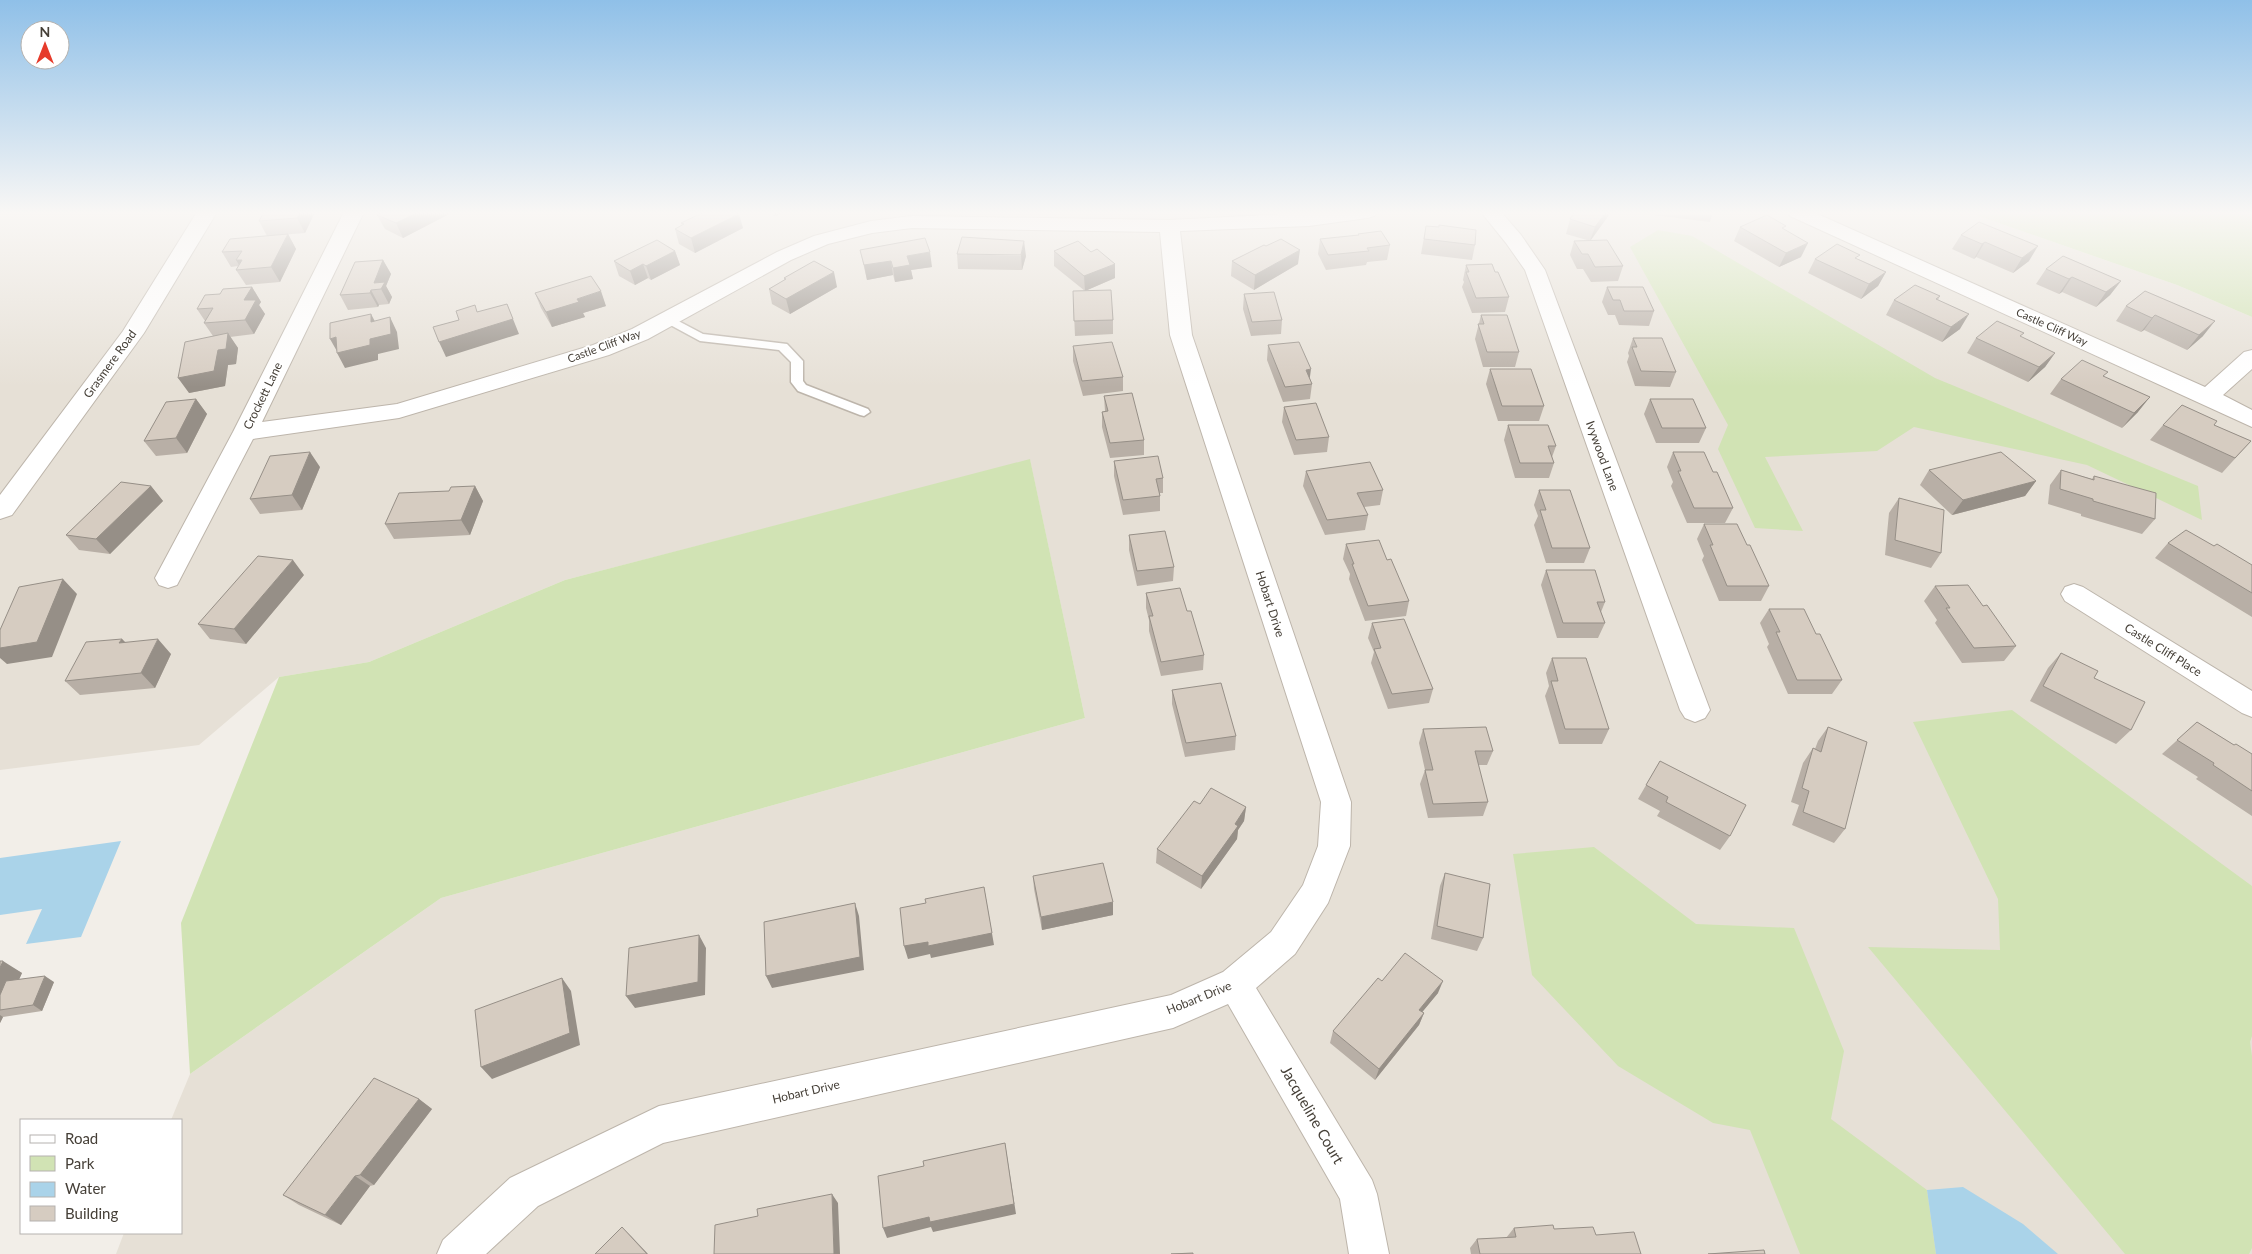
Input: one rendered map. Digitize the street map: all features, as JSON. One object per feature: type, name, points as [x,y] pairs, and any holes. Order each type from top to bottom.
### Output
[{"type":"street","name":"Grasmere Road","points":[[2,510],[133,333],[171,271]]},
{"type":"street","name":"Crockett Lane","points":[[168,578],[245,432],[325,271]]},
{"type":"street","name":"Castle Cliff Way","points":[[245,432],[399,411],[600,350],[640,334],[757,271]]},
{"type":"street","name":"Hobart Drive","points":[[456,1254],[524,1192],[658,1125],[1173,1011],[1235,984],[1282,943],[1316,893],[1334,846],[1336,802],[1181,335],[1174,271]]},
{"type":"street","name":"Ivywood Lane","points":[[1535,271],[1695,710]]},
{"type":"street","name":"Castle Cliff Way","points":[[1927,271],[2252,418]]},
{"type":"street","points":[[2208,397],[2252,357]]},
{"type":"street","name":"Castle Cliff Place","points":[[2074,594],[2252,705]]},
{"type":"street","name":"Jacqueline Court","points":[[1235,984],[1358,1194],[1369,1254]]},
{"type":"lane","points":[[667,320],[700,337],[783,347],[797,361],[798,382],[802,388],[864,412]]},
{"type":"shaded area","points":[[0,271],[2135,271],[2177,285],[2252,317],[2252,1254],[116,1254],[124,1234],[182,1234],[182,1119],[171,1119],[190,1074],[441,898],[1085,718],[1030,460],[565,580],[369,662],[279,677],[199,745],[0,770]]},
{"type":"green space","points":[[1643,271],[1751,271],[1935,378],[2198,486],[2202,520],[2087,465],[1914,427],[1877,451],[1765,457],[1803,531],[1755,528],[1718,449],[1728,425]]},
{"type":"green space","points":[[2135,271],[2252,271],[2252,317],[2177,285]]},
{"type":"green space","points":[[1030,459],[1085,718],[441,898],[190,1074],[181,923],[279,677],[369,662],[565,580]]},
{"type":"green space","points":[[2012,710],[2252,886],[2252,1036],[2250,1042],[2252,1056],[2252,1248],[2249,1254],[2125,1254],[1868,947],[2000,950],[1998,899],[1913,722]]},
{"type":"green space","points":[[1594,847],[1696,924],[1794,928],[1844,1051],[1831,1119],[1927,1190],[1936,1254],[1800,1254],[1750,1130],[1713,1123],[1618,1066],[1532,975],[1513,854]]},
{"type":"water","points":[[121,841],[81,937],[26,944],[42,909],[0,915],[0,858]]},
{"type":"water","points":[[1963,1187],[2023,1224],[2058,1254],[1936,1254],[1927,1190]]},
{"type":"building","points":[[351,271],[379,271],[374,283],[385,282],[381,289],[371,290],[370,293],[340,295]]},
{"type":"building","points":[[797,271],[834,272],[786,299],[769,289],[786,279],[784,278]]},
{"type":"building","points":[[1077,271],[1098,271],[1084,276]]},
{"type":"building","points":[[1248,271],[1263,271],[1255,275]]},
{"type":"building","points":[[1468,271],[1498,272],[1509,297],[1476,298],[1466,272],[1469,272]]},
{"type":"building","points":[[1840,271],[1886,272],[1869,284]]},
{"type":"building","points":[[2049,271],[2097,271],[2121,281],[2106,292],[2072,277],[2069,279]]},
{"type":"building","points":[[591,276],[601,291],[577,299],[579,302],[546,312],[535,293]]},
{"type":"building","points":[[1915,285],[1940,296],[1936,299],[1969,314],[1951,327],[1894,300]]},
{"type":"building","points":[[252,287],[244,300],[256,300],[245,320],[204,323],[213,308],[197,309],[205,295],[220,294],[223,289]]},
{"type":"building","points":[[1607,287],[1643,287],[1654,311],[1624,311],[1620,300],[1613,300]]},
{"type":"building","points":[[1111,290],[1113,320],[1074,321],[1073,291]]},
{"type":"building","points":[[2145,291],[2215,321],[2199,335],[2155,315],[2152,318],[2126,306]]},
{"type":"building","points":[[1274,292],[1282,320],[1252,322],[1244,294]]},
{"type":"building","points":[[507,304],[513,319],[439,342],[433,327],[459,320],[456,311],[475,305],[477,312]]},
{"type":"building","points":[[371,314],[371,322],[390,317],[391,334],[370,339],[370,345],[337,353],[336,337],[330,339],[330,323]]},
{"type":"building","points":[[1481,315],[1507,315],[1519,352],[1487,352],[1478,324],[1484,324]]},
{"type":"building","points":[[1997,321],[2024,333],[2020,336],[2055,353],[2039,367],[1976,338]]},
{"type":"building","points":[[228,333],[226,349],[218,350],[214,371],[178,378],[185,342]]},
{"type":"building","points":[[1633,338],[1662,338],[1676,372],[1641,371],[1632,347],[1637,347]]},
{"type":"building","points":[[1112,342],[1123,377],[1082,381],[1073,346]]},
{"type":"building","points":[[1299,342],[1311,369],[1306,370],[1312,384],[1285,387],[1268,345]]},
{"type":"building","points":[[2082,360],[2108,372],[2103,376],[2150,397],[2134,413],[2061,379]]},
{"type":"building","points":[[1490,369],[1531,369],[1544,406],[1502,406]]},
{"type":"building","points":[[1132,393],[1144,440],[1110,443],[1102,412],[1108,411],[1104,396]]},
{"type":"building","points":[[196,399],[176,438],[144,441],[166,402]]},
{"type":"building","points":[[1650,399],[1693,399],[1706,428],[1662,428]]},
{"type":"building","points":[[1316,403],[1329,437],[1296,440],[1284,407]]},
{"type":"building","points":[[2182,405],[2217,421],[2214,425],[2251,441],[2235,458],[2163,425]]},
{"type":"building","points":[[1508,425],[1548,425],[1556,446],[1548,446],[1554,463],[1520,463]]},
{"type":"building","points":[[310,452],[292,495],[250,499],[270,456]]},
{"type":"building","points":[[1673,452],[1704,452],[1713,472],[1717,472],[1733,508],[1694,508],[1678,471],[1681,471]]},
{"type":"building","points":[[2001,452],[2036,481],[1963,500],[1929,470]]},
{"type":"building","points":[[1158,456],[1163,478],[1156,479],[1160,496],[1123,500],[1114,461]]},
{"type":"building","points":[[1370,462],[1383,490],[1357,493],[1368,515],[1327,520],[1306,471]]},
{"type":"building","points":[[2061,470],[2094,480],[2094,476],[2156,493],[2155,519],[2093,501],[2093,499],[2060,489]]},
{"type":"building","points":[[121,482],[151,486],[96,539],[66,535]]},
{"type":"building","points":[[475,486],[461,520],[385,524],[399,493],[449,491],[451,487]]},
{"type":"building","points":[[1539,490],[1570,490],[1590,548],[1552,548],[1540,510],[1546,510]]},
{"type":"building","points":[[1899,498],[1944,510],[1941,553],[1895,540]]},
{"type":"building","points":[[1704,524],[1737,524],[1747,545],[1750,545],[1769,586],[1727,586],[1710,545],[1713,545]]},
{"type":"building","points":[[2186,530],[2214,546],[2217,544],[2252,565],[2252,593],[2168,543]]},
{"type":"building","points":[[1165,531],[1174,567],[1137,571],[1129,535]]},
{"type":"building","points":[[1379,540],[1387,560],[1391,559],[1409,601],[1368,606],[1346,544]]},
{"type":"building","points":[[258,556],[293,560],[234,629],[198,624]]},
{"type":"building","points":[[1546,570],[1595,570],[1605,602],[1597,602],[1605,623],[1563,623]]},
{"type":"building","points":[[63,579],[37,642],[0,648],[0,630],[19,587]]},
{"type":"building","points":[[1968,585],[1983,606],[1987,605],[2016,646],[1974,648],[1946,608],[1950,608],[1935,586]]},
{"type":"building","points":[[1180,588],[1187,611],[1191,611],[1204,655],[1161,662],[1149,616],[1153,616],[1146,593]]},
{"type":"building","points":[[1769,609],[1804,609],[1816,634],[1820,634],[1842,680],[1797,680],[1776,632],[1780,632]]},
{"type":"building","points":[[1404,619],[1433,689],[1392,694],[1374,649],[1381,648],[1372,623]]},
{"type":"building","points":[[122,639],[119,643],[158,639],[141,673],[65,681],[86,642]]},
{"type":"building","points":[[2061,653],[2098,671],[2094,678],[2145,702],[2131,730],[2043,686]]},
{"type":"building","points":[[1552,658],[1586,658],[1609,729],[1565,729],[1551,681],[1558,681]]},
{"type":"building","points":[[1221,683],[1236,736],[1186,743],[1172,690]]},
{"type":"building","points":[[2197,722],[2252,754],[2252,791],[2213,765],[2214,763],[2177,740]]},
{"type":"building","points":[[1486,727],[1493,751],[1475,751],[1488,802],[1433,804],[1425,770],[1433,770],[1423,729]]},
{"type":"building","points":[[1828,727],[1867,742],[1845,829],[1803,812],[1809,791],[1802,788],[1813,748],[1821,752]]},
{"type":"building","points":[[1660,761],[1746,805],[1730,836],[1666,802],[1668,797],[1646,785]]},
{"type":"building","points":[[1211,788],[1246,807],[1235,824],[1238,826],[1202,876],[1157,849],[1194,801],[1200,804]]},
{"type":"building","points":[[1103,863],[1113,902],[1041,917],[1033,876]]},
{"type":"building","points":[[1445,873],[1490,884],[1483,938],[1437,926]]},
{"type":"building","points":[[984,887],[992,933],[928,946],[928,942],[904,946],[900,908],[926,903],[925,899]]},
{"type":"building","points":[[855,903],[860,957],[766,976],[764,922]]},
{"type":"building","points":[[699,935],[698,982],[626,996],[629,948]]},
{"type":"building","points":[[1405,953],[1443,981],[1419,1010],[1424,1013],[1379,1069],[1333,1031],[1378,978],[1382,981]]},
{"type":"building","points":[[45,976],[33,1005],[0,1010],[0,995],[6,981]]},
{"type":"building","points":[[562,978],[570,1033],[481,1067],[475,1010]]},
{"type":"building","points":[[374,1078],[419,1099],[360,1175],[355,1176],[325,1215],[283,1195]]},
{"type":"building","points":[[1005,1143],[1014,1204],[930,1222],[929,1217],[883,1228],[878,1176],[924,1166],[923,1161]]},
{"type":"building","points":[[832,1194],[834,1254],[714,1254],[715,1225],[758,1216],[757,1209]]},
{"type":"building","points":[[1553,1225],[1554,1229],[1593,1227],[1596,1235],[1634,1232],[1641,1254],[1480,1254],[1477,1239],[1516,1237],[1514,1228]]},
{"type":"building","points":[[622,1227],[647,1254],[595,1254]]},
{"type":"building","points":[[1764,1250],[1765,1254],[1708,1254]]}]
